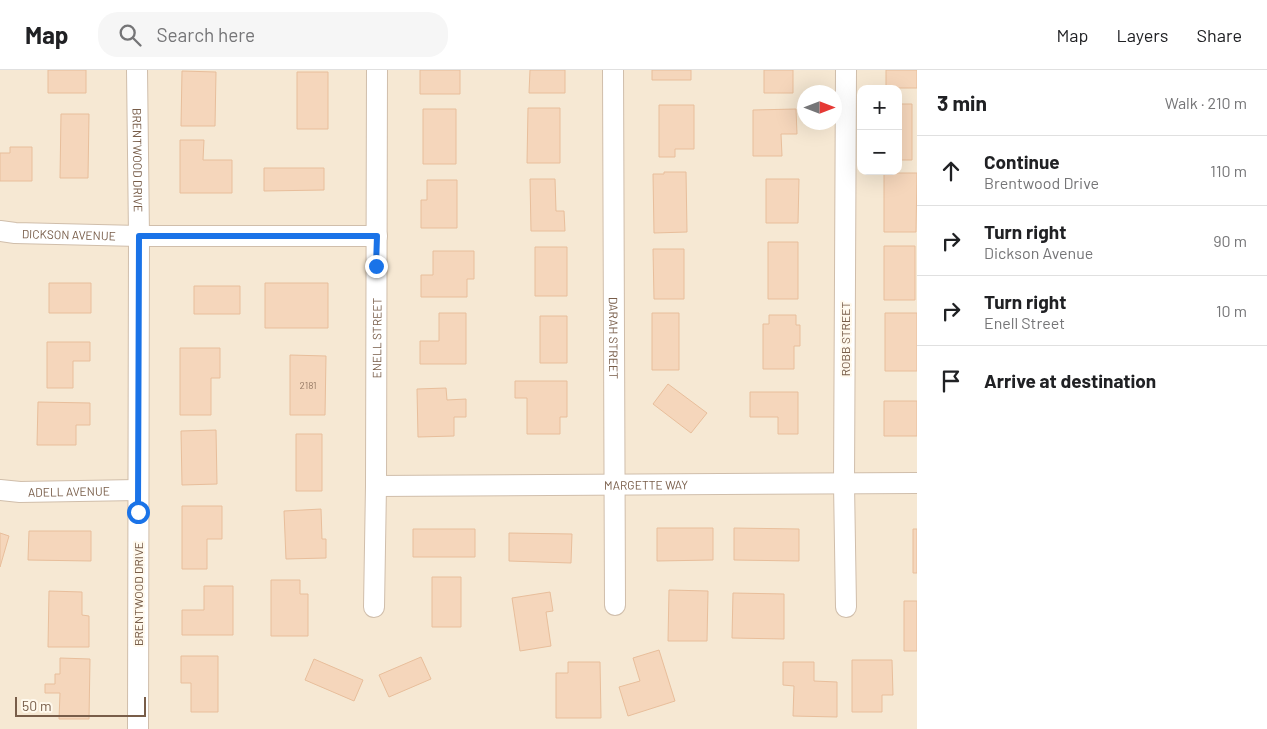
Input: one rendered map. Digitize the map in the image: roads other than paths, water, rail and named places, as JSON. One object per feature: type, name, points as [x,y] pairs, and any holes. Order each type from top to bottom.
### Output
[{"type":"street","name":"BRENTWOOD DRIVE","points":[[137,70],[139,236],[138,729]]},
{"type":"street","name":"ENELL STREET","points":[[374,606],[377,70]]},
{"type":"street","name":"DARAH STREET","points":[[613,70],[613,483],[615,605]]},
{"type":"street","name":"ROBB STREET","points":[[846,70],[844,484],[846,607]]},
{"type":"street","name":"DICKSON AVENUE","points":[[0,230],[15,233],[139,236],[377,236]]},
{"type":"street","name":"MARGETTE WAY","points":[[376,486],[613,483],[917,483]]},
{"type":"street","name":"ADELL AVENUE","points":[[0,490],[20,492],[138,490]]}]
